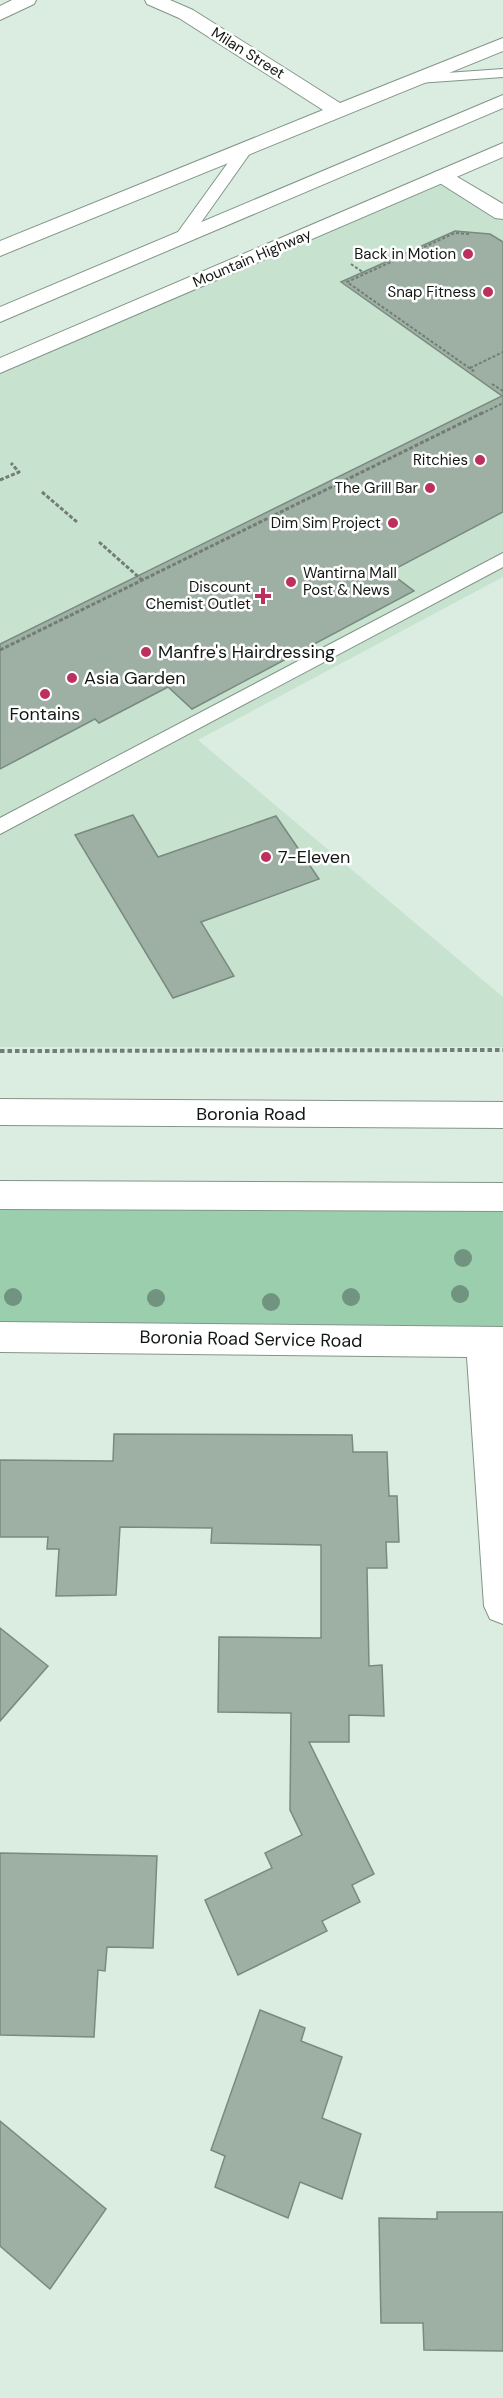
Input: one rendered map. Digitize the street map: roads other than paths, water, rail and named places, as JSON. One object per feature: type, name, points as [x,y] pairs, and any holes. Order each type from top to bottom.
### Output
[{"type":"main road","points":[[0,14],[27,0]]},
{"type":"main road","name":"Milan Street","points":[[154,0],[186,14],[338,111]]},
{"type":"main road","points":[[0,249],[503,44]]},
{"type":"main road","name":"Mountain Highway","points":[[0,366],[12,332],[184,235],[503,101]]},
{"type":"main road","name":"Mountain Highway","points":[[12,332],[442,176],[503,149]]},
{"type":"main road","points":[[442,176],[503,213]]},
{"type":"main road","name":"Boronia Road","points":[[0,1112],[503,1115]]},
{"type":"main road","points":[[0,1195],[503,1197]]},
{"type":"main road","name":"Boronia Road Service Road","points":[[0,1337],[493,1342]]},
{"type":"main road","points":[[493,1342],[503,1606]]},
{"type":"lane","points":[[418,79],[503,73]]},
{"type":"lane","points":[[184,235],[245,149]]},
{"type":"lane","points":[[0,827],[503,559]]},
{"type":"place","name":"Back in Motion","points":[[468,254]]},
{"type":"place","name":"Snap Fitness","points":[[488,292]]},
{"type":"place","name":"Ritchies","points":[[480,460]]},
{"type":"place","name":"The Grill Bar","points":[[430,488]]},
{"type":"place","name":"Dim Sim Project","points":[[393,523]]},
{"type":"place","name":"Wantirna Mall Post & News","points":[[291,582]]},
{"type":"place","name":"Discount Chemist Outlet","points":[[263,596]]},
{"type":"place","name":"Manfre's Hairdressing","points":[[146,652]]},
{"type":"place","name":"Asia Garden","points":[[72,678]]},
{"type":"place","name":"Fontains","points":[[45,694]]},
{"type":"place","name":"7-Eleven","points":[[266,857]]}]
